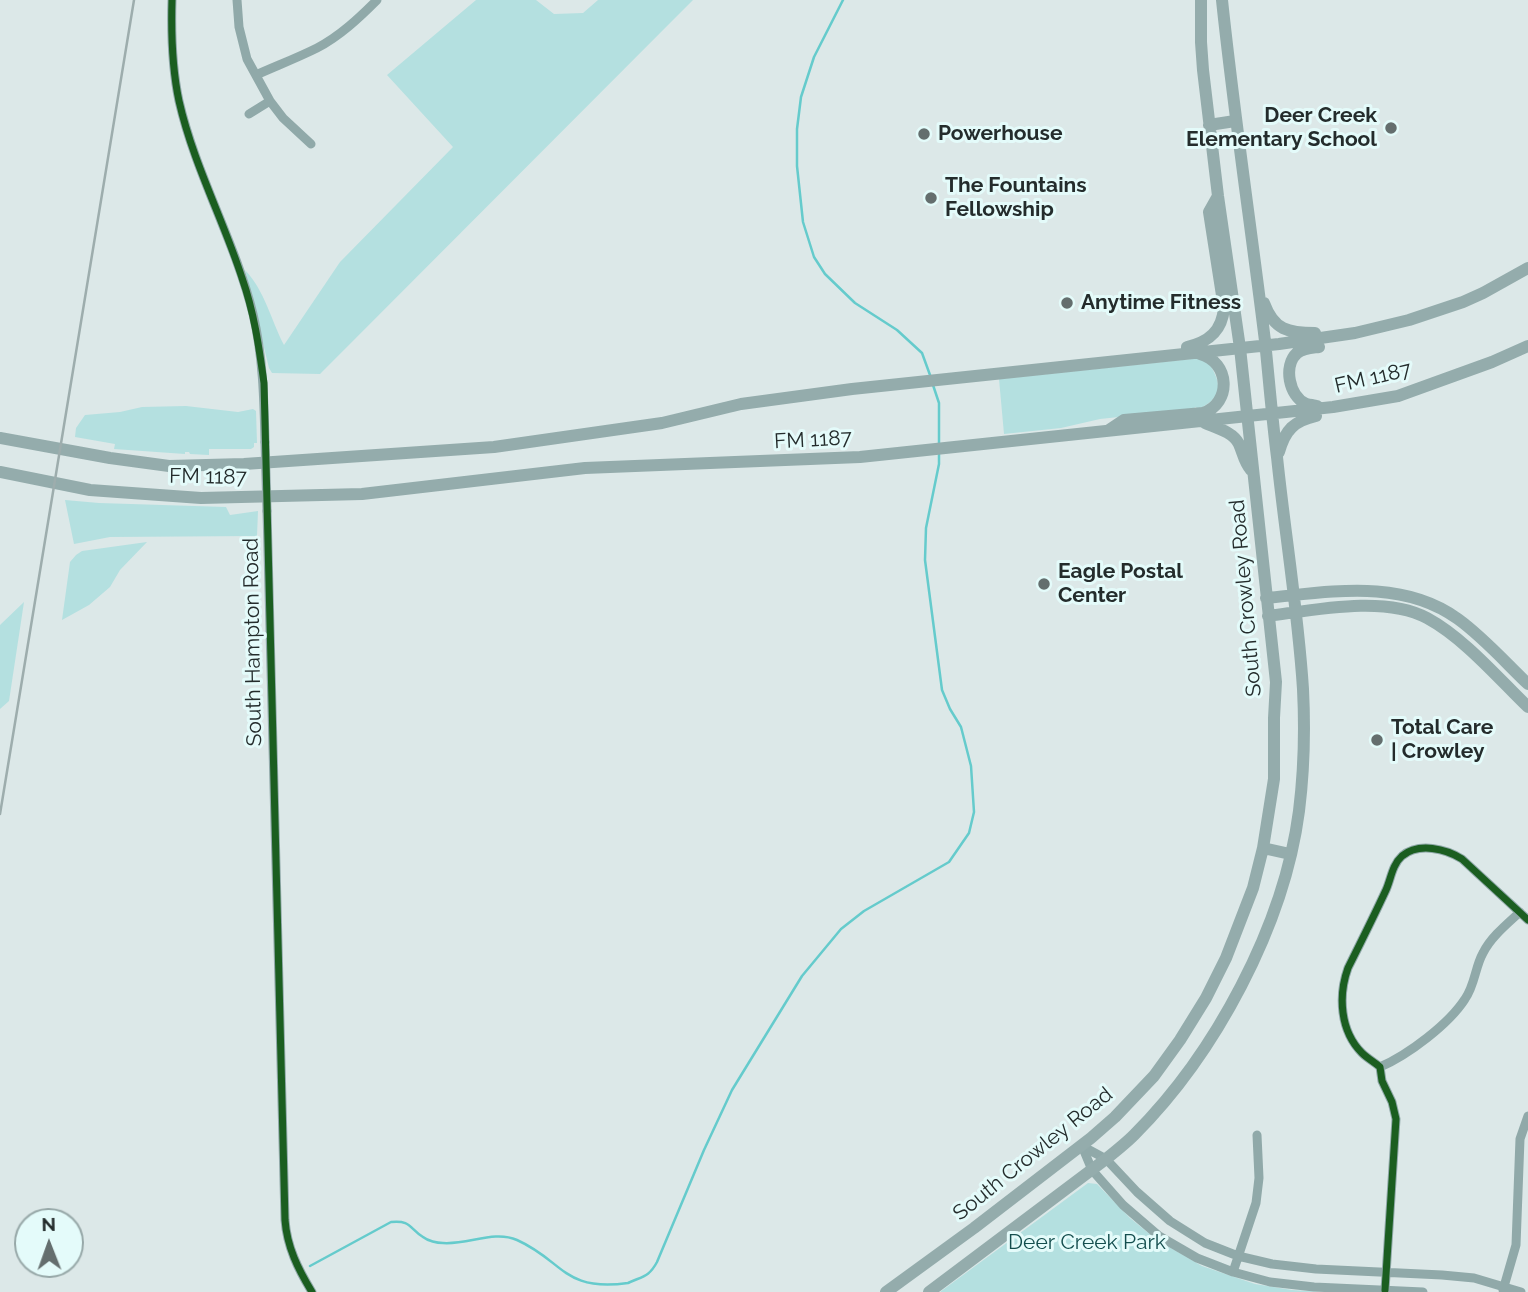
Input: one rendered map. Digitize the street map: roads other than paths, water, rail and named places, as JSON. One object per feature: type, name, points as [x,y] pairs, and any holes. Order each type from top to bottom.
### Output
[{"type":"main road","name":"South Crowley Road","points":[[886,1292],[1082,1146],[1115,1117],[1154,1076],[1181,1040],[1226,958],[1253,888],[1263,848],[1275,779],[1276,682],[1240,348],[1209,125],[1202,56],[1201,0]]},
{"type":"main road","name":"South Crowley Road","points":[[929,1292],[1106,1159],[1134,1135],[1170,1094],[1228,1012],[1253,962],[1290,854],[1298,813],[1304,747],[1303,690],[1265,345],[1222,0]]},
{"type":"main road","points":[[1209,125],[1235,121]]},
{"type":"main road","points":[[1029,370],[1040,362],[1189,346],[1211,337],[1217,331],[1224,308],[1209,212],[1218,196]]},
{"type":"main road","name":"FM 1187","points":[[0,438],[169,466],[244,464],[494,447],[662,423],[741,404],[852,388],[1328,338],[1368,331],[1463,302],[1528,268]]},
{"type":"main road","points":[[1258,290],[1274,323],[1283,329],[1320,332],[1328,338]]},
{"type":"main road","points":[[1333,407],[1305,404],[1295,393],[1289,368],[1298,353],[1305,349],[1379,337],[1420,325],[1474,304],[1483,293]]},
{"type":"main road","name":"FM 1187","points":[[0,472],[90,490],[201,498],[362,494],[585,468],[860,457],[1333,407],[1398,396],[1528,346]]},
{"type":"main road","points":[[1109,430],[1124,420],[1203,413],[1217,405],[1221,399],[1223,385],[1217,363],[1207,356],[1187,353]]},
{"type":"main road","points":[[1277,459],[1288,431],[1303,419],[1389,403],[1398,396]]},
{"type":"main road","points":[[1202,422],[1233,436],[1247,465],[1254,472]]},
{"type":"main road","points":[[1266,598],[1376,591],[1403,594],[1429,602],[1457,618],[1528,684]]},
{"type":"main road","points":[[1426,617],[1429,602]]},
{"type":"main road","points":[[1268,616],[1352,606],[1406,610],[1426,617],[1447,630],[1528,707]]},
{"type":"main road","points":[[1263,848],[1290,854]]},
{"type":"street","name":"South Hampton Road","points":[[172,0],[173,62],[179,100],[194,153],[253,314],[264,383],[285,1220],[286,1236],[293,1256],[312,1292]]},
{"type":"street","points":[[237,0],[239,27],[247,59],[270,101],[283,118],[311,144]]},
{"type":"street","points":[[256,75],[329,40],[358,20],[377,0]]},
{"type":"street","points":[[248,114],[270,101]]},
{"type":"street","points":[[1385,1290],[1395,1119],[1392,1102],[1382,1082],[1380,1067],[1361,1052],[1346,1026],[1342,1012],[1342,994],[1348,968],[1395,865],[1403,855],[1422,849],[1450,852],[1462,859],[1528,920]]},
{"type":"street","points":[[1380,1067],[1406,1053],[1445,1022],[1464,1002],[1483,952],[1492,939],[1520,912]]},
{"type":"street","points":[[1504,1289],[1516,1245],[1521,1139],[1528,1116]]},
{"type":"street","points":[[1233,1272],[1255,1203],[1259,1178],[1257,1135]]},
{"type":"street","points":[[1082,1146],[1106,1159],[1137,1192],[1170,1221],[1205,1242],[1238,1256],[1272,1264],[1316,1269],[1463,1277],[1521,1292]]},
{"type":"street","points":[[1082,1146],[1092,1170],[1123,1205],[1159,1236],[1197,1258],[1270,1282],[1423,1292]]},
{"type":"waterway","points":[[843,0],[814,57],[801,97],[797,129],[797,166],[803,222],[814,257],[825,274],[855,303],[897,330],[922,353],[930,375]]},
{"type":"waterway","points":[[933,385],[939,403],[939,444]]},
{"type":"waterway","points":[[310,1266],[391,1222],[398,1222],[406,1223],[425,1238],[438,1243],[508,1237],[533,1248],[566,1273],[590,1283],[628,1283],[651,1271],[732,1090],[802,976],[841,929],[864,911],[949,862],[969,833],[974,812],[971,766],[961,727],[942,690],[925,560],[926,528],[939,454]]},
{"type":"railway","points":[[0,814],[134,0]]},
{"type":"place","name":"Deer Creek Elementary School","points":[[1391,128]]},
{"type":"place","name":"Powerhouse","points":[[924,134]]},
{"type":"place","name":"The Fountains Fellowship","points":[[931,198]]},
{"type":"place","name":"Anytime Fitness","points":[[1067,303]]},
{"type":"place","name":"Eagle Postal Center","points":[[1044,584]]},
{"type":"place","name":"Total Care | Crowley","points":[[1377,740]]},
{"type":"park label","name":"Deer Creek Park","points":[[1087,1243]]}]
